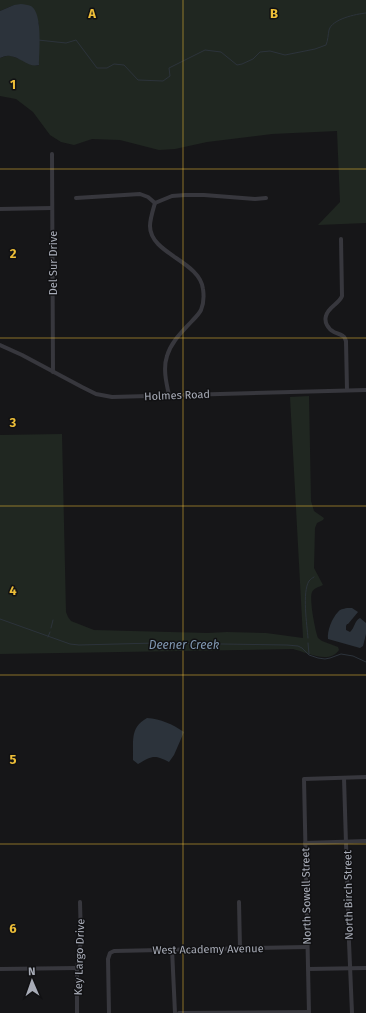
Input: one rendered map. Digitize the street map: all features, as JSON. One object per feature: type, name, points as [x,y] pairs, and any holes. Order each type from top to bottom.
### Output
[{"type":"street","name":"Del Sur Drive","points":[[52,154],[53,372]]},
{"type":"street","points":[[76,198],[140,194],[148,197],[155,203]]},
{"type":"street","points":[[155,203],[172,196],[185,195],[255,199],[266,198]]},
{"type":"street","points":[[155,203],[150,224],[152,237],[162,247],[193,271],[200,279],[204,297],[199,312],[172,345],[167,355],[165,371],[169,394]]},
{"type":"street","points":[[0,209],[52,208]]},
{"type":"street","points":[[341,240],[341,298],[328,311],[325,320],[329,329],[344,336],[345,338],[347,390]]},
{"type":"street","name":"Holmes Road","points":[[0,345],[96,394],[112,396],[366,390]]},
{"type":"street","points":[[344,778],[366,777]]},
{"type":"street","name":"North Sowell Street","points":[[309,1013],[304,779],[344,778]]},
{"type":"street","name":"North Birch Street","points":[[344,778],[348,942],[352,1013]]},
{"type":"street","points":[[305,843],[366,841]]},
{"type":"street","name":"Key Largo Drive","points":[[78,1013],[77,968],[81,940],[80,902]]},
{"type":"street","points":[[239,902],[240,948]]},
{"type":"street","name":"West Academy Avenue","points":[[109,1013],[108,960],[110,953],[119,951],[307,947]]},
{"type":"street","points":[[172,950],[175,1013]]},
{"type":"street","points":[[0,969],[77,968]]},
{"type":"street","points":[[308,970],[366,968]]},
{"type":"street","points":[[179,1013],[309,1013]]},
{"type":"shaded area","points":[[0,0],[366,0],[366,223],[318,225],[340,202],[337,131],[272,134],[207,142],[175,149],[159,150],[120,140],[92,139],[74,145],[61,142],[50,135],[33,112],[16,99],[0,96],[0,58],[9,55],[37,66],[39,65],[39,23],[14,5],[0,11]]},
{"type":"shaded area","points":[[21,4],[31,6],[35,10],[37,16],[40,33],[39,65],[35,66],[28,64],[17,58],[9,56],[0,58],[0,11],[14,5]]},
{"type":"shaded area","points":[[309,396],[311,501],[314,511],[324,518],[317,523],[315,528],[314,568],[323,585],[312,592],[312,608],[318,638],[338,647],[339,650],[335,654],[329,657],[323,657],[293,649],[0,654],[0,435],[62,434],[66,612],[71,621],[94,630],[266,633],[303,638],[290,397]]},
{"type":"shaded area","points":[[352,608],[358,612],[347,624],[346,630],[350,632],[360,618],[366,623],[366,634],[363,646],[360,648],[328,639],[332,621],[340,610]]},
{"type":"shaded area","points":[[147,718],[166,722],[184,732],[174,755],[169,762],[156,757],[150,758],[138,764],[133,760],[133,741],[135,731],[137,726]]},
{"type":"waterway","points":[[38,40],[66,43],[76,40],[97,68],[107,68],[114,64],[124,65],[138,80],[163,81],[170,76],[169,68],[205,50],[221,52],[237,65],[253,59],[260,52],[270,51],[285,55],[315,49],[326,45],[331,26],[339,20],[366,13]]},
{"type":"waterway","points":[[308,638],[306,593],[309,581],[314,577]]},
{"type":"waterway","name":"Deener Creek","points":[[0,619],[70,644],[156,643],[287,645],[298,646],[309,655],[318,658],[325,659],[341,654],[353,656],[366,662]]},
{"type":"waterway","points":[[51,628],[53,620]]},
{"type":"waterway","name":"Deener Creek","points":[[48,637],[50,632]]},
{"type":"waterway","points":[[308,643],[309,654]]}]
